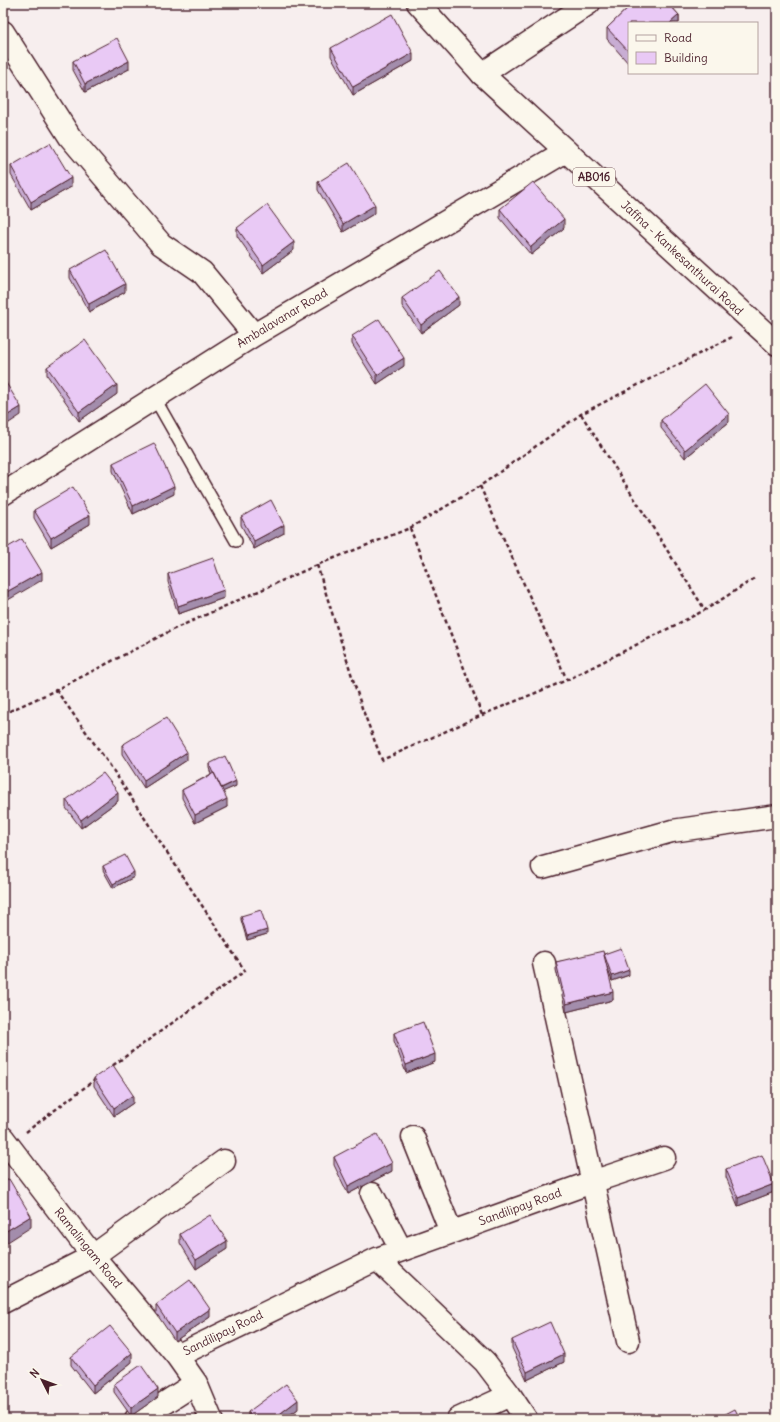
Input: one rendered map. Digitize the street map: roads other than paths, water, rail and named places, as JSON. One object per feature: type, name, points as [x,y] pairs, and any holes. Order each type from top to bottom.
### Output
[{"type":"street","name":"Jaffna - Kankesanthurai Road","points":[[418,3],[482,74],[756,325],[776,340]]},
{"type":"street","points":[[482,74],[589,3]]},
{"type":"street","points":[[3,32],[70,138],[162,244],[202,272],[254,335]]},
{"type":"street","name":"Ambalavanar Road","points":[[3,494],[254,335],[566,151]]},
{"type":"street","points":[[543,867],[672,831],[777,816]]},
{"type":"street","points":[[544,963],[628,1341]]},
{"type":"street","points":[[413,1137],[451,1232]]},
{"type":"street","name":"Ramalingam Road","points":[[6,1142],[93,1256],[177,1356],[196,1383],[211,1419]]},
{"type":"street","name":"Sandilipay Road","points":[[177,1356],[377,1259],[592,1182],[664,1158]]},
{"type":"street","points":[[3,1302],[93,1256],[224,1161]]},
{"type":"street","points":[[372,1194],[401,1250]]},
{"type":"street","points":[[377,1259],[485,1362],[526,1419]]},
{"type":"street","points":[[136,1419],[154,1410],[196,1383]]},
{"type":"street","points":[[458,1419],[510,1395]]},
{"type":"lane","points":[[154,397],[236,541]]}]
